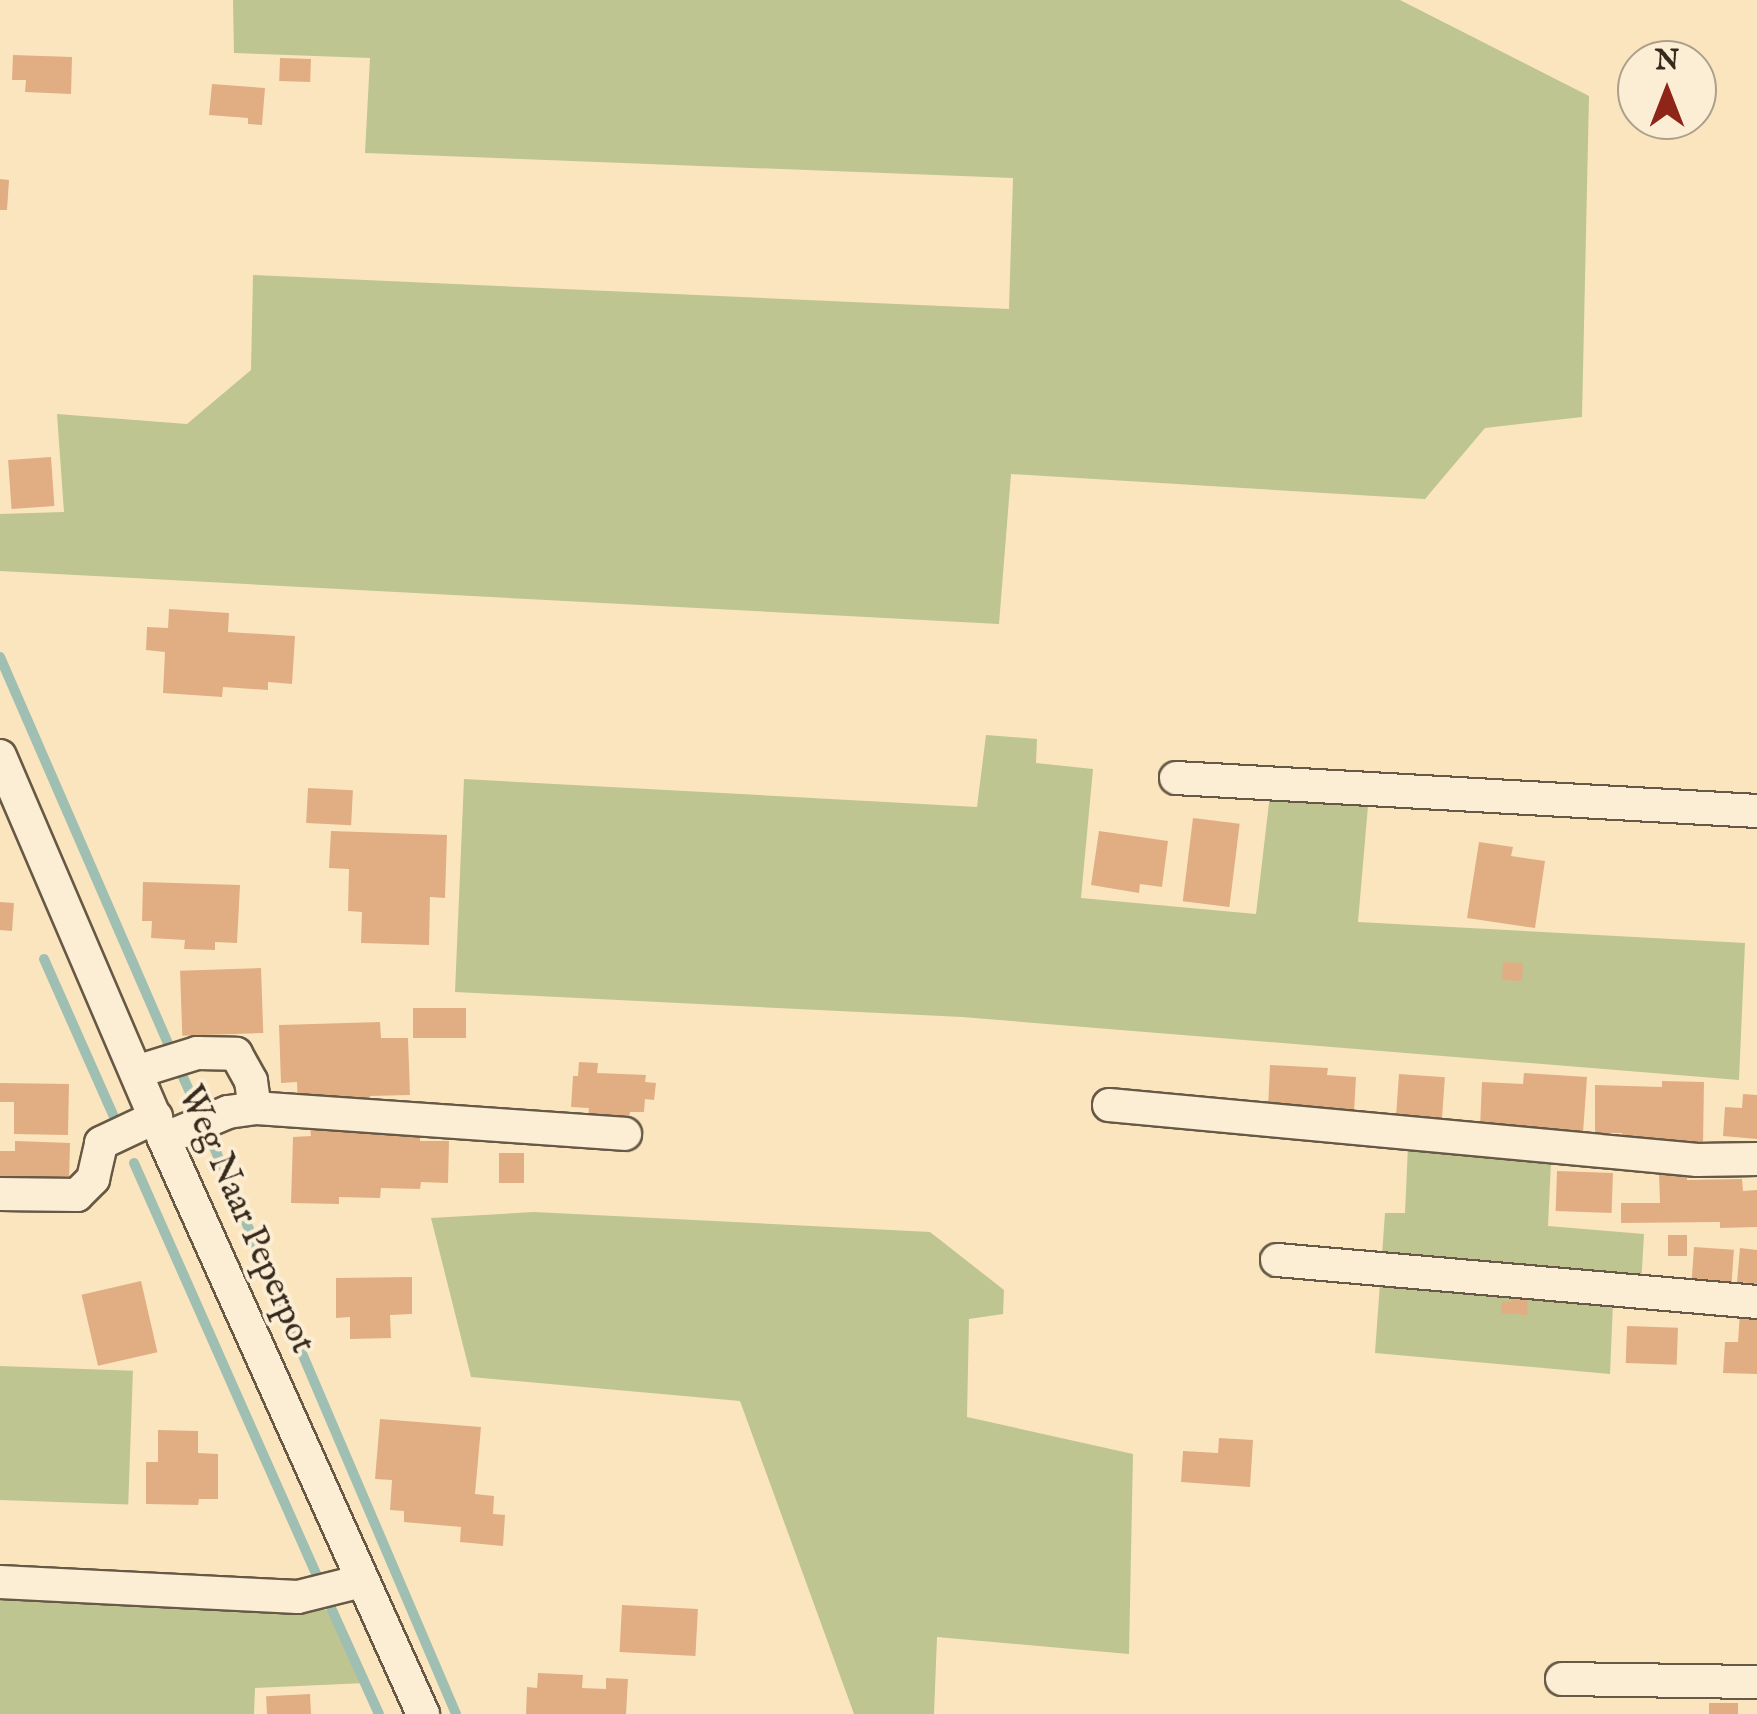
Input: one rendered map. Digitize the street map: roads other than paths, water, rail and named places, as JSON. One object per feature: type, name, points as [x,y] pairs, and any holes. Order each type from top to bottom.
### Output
[{"type":"street","name":"Weg Naar Peperpot","points":[[0,756],[160,1128],[422,1714]]},
{"type":"street","points":[[1176,778],[1478,792],[1757,811]]},
{"type":"street","points":[[136,1072],[197,1052],[236,1054],[250,1081],[255,1108]]},
{"type":"street","points":[[1109,1105],[1697,1160],[1757,1159]]},
{"type":"street","points":[[0,1194],[77,1195],[93,1179],[101,1143],[255,1108],[625,1134]]},
{"type":"street","points":[[1277,1260],[1757,1302]]},
{"type":"street","points":[[0,1582],[298,1596],[362,1582]]},
{"type":"street","points":[[1562,1679],[1757,1682]]},
{"type":"waterway","points":[[0,657],[171,1050]]},
{"type":"waterway","points":[[44,959],[113,1115]]},
{"type":"waterway","points":[[178,1066],[198,1110]]},
{"type":"waterway","points":[[205,1126],[456,1714]]},
{"type":"waterway","points":[[134,1163],[319,1580]]},
{"type":"waterway","points":[[332,1610],[379,1714]]}]
